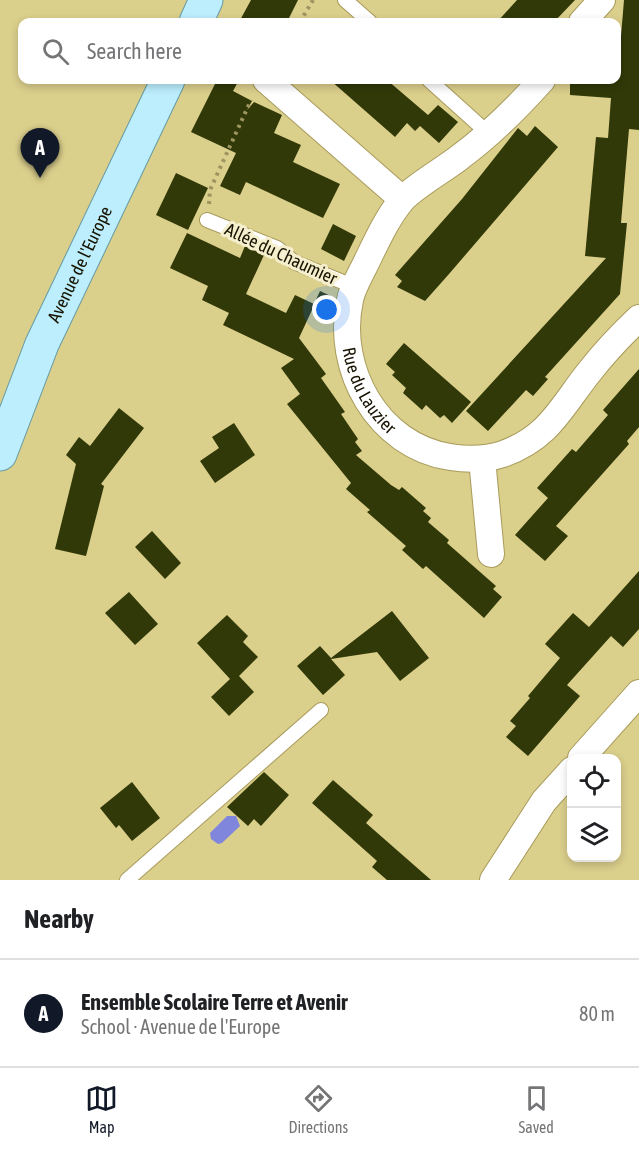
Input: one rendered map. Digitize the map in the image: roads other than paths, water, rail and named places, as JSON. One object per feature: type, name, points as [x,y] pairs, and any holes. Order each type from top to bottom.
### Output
[{"type":"main road","points":[[198,18],[206,0]]},
{"type":"main road","name":"Avenue de l'Europe","points":[[0,454],[6,419],[166,84]]},
{"type":"street","points":[[586,18],[602,0]]},
{"type":"street","name":"Rue du Lauzier","points":[[538,84],[489,134],[402,199],[379,238],[350,299],[347,335],[352,368],[370,406],[380,419],[405,441],[435,454],[474,460],[482,459],[503,454],[538,437],[614,341],[639,318]]},
{"type":"street","points":[[260,87],[402,199]]},
{"type":"street","points":[[482,459],[491,554]]},
{"type":"street","points":[[585,754],[639,693]]},
{"type":"street","points":[[493,880],[544,801],[567,776]]},
{"type":"lane","points":[[345,0],[365,18]]},
{"type":"lane","points":[[433,84],[489,134]]},
{"type":"lane","name":"Allée du Chaumier","points":[[207,220],[277,248],[294,262],[355,287]]},
{"type":"lane","points":[[127,880],[321,710]]},
{"type":"water","points":[[227,816],[236,816],[240,826],[218,844],[211,839],[210,833]]},
{"type":"place","name":"Ensemble Scolaire Terre et Avenir","points":[[40,178]]}]
